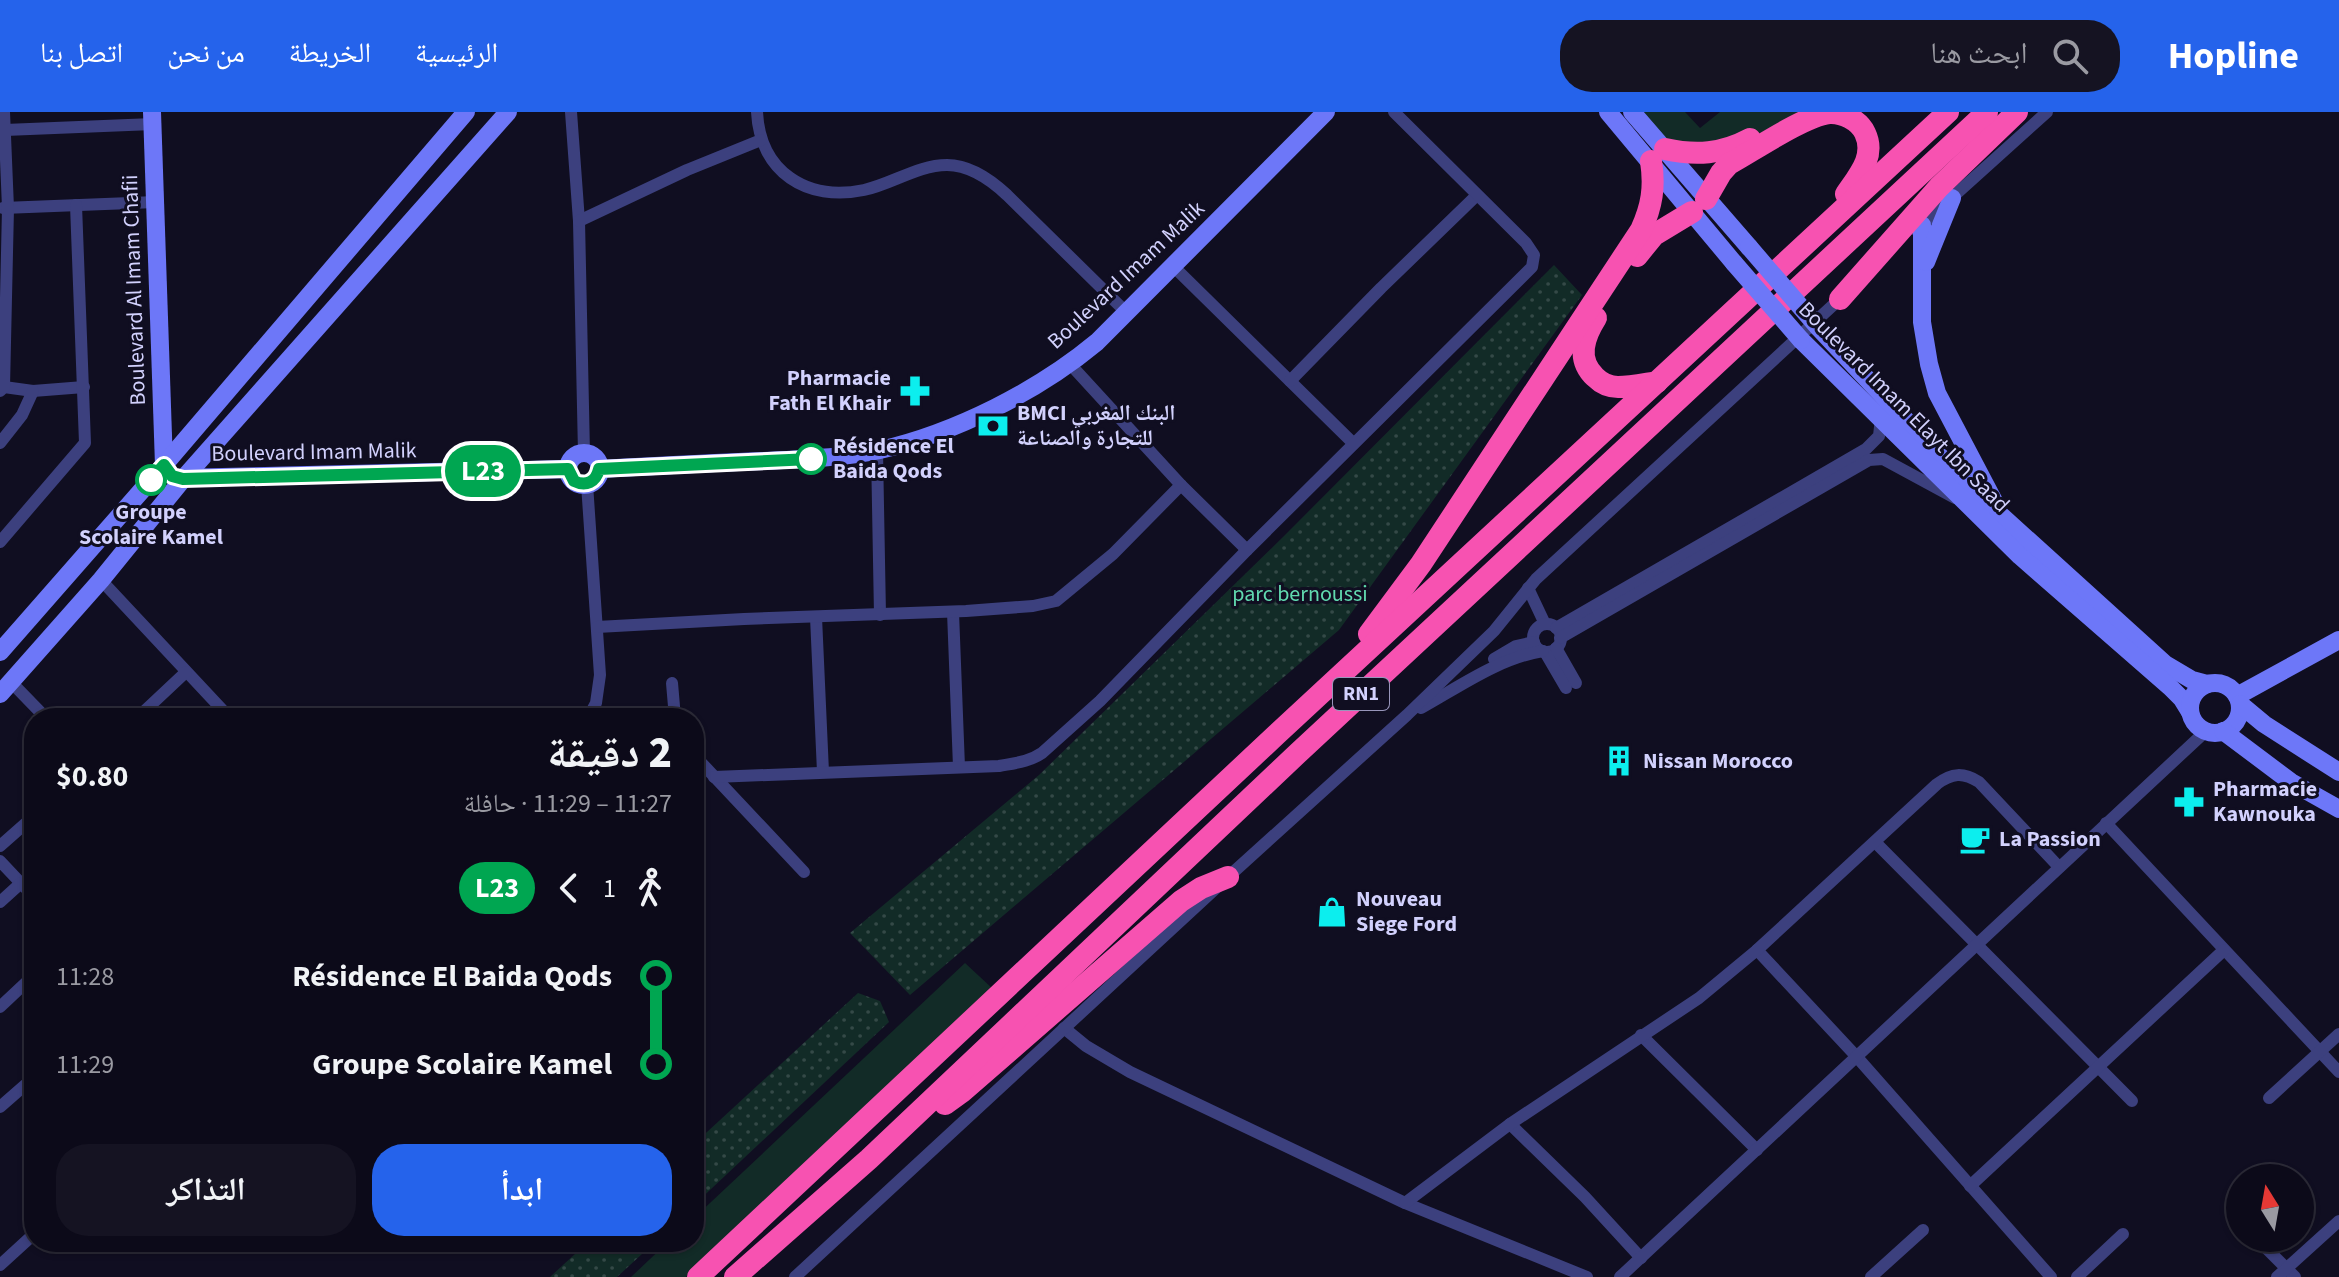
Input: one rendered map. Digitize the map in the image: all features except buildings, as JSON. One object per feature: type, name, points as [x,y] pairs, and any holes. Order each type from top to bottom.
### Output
[{"type":"highway","points":[[1277,734],[1359,646],[1392,604],[1633,243],[1649,214],[1658,155],[1693,154],[1736,147],[1800,112]]},
{"type":"highway","points":[[1657,382],[1615,388],[1601,382],[1590,372],[1584,359],[1584,343],[1589,329],[1646,244],[1699,205],[1729,164],[1814,117],[1832,112],[1851,117],[1864,130],[1869,148],[1866,167],[1822,229]]},
{"type":"highway","name":"RN1","points":[[698,1277],[1277,734],[1948,112]]},
{"type":"highway","name":"RN1","points":[[735,1277],[869,1159],[1297,754],[1987,112]]},
{"type":"highway","points":[[1840,299],[1939,187],[2017,112]]},
{"type":"highway","points":[[869,1159],[963,1091],[1181,901],[1201,888],[1228,877]]},
{"type":"street","points":[[4,112],[2,389],[33,391],[84,387]]},
{"type":"street","points":[[71,112],[72,128]]},
{"type":"street","points":[[1,650],[466,112]]},
{"type":"street","points":[[33,708],[6,688],[101,580],[183,479],[508,112]]},
{"type":"street","points":[[571,112],[579,221],[584,453]]},
{"type":"street","points":[[757,112],[761,140],[767,154],[783,174],[821,191],[843,193],[866,190],[932,167],[948,165],[967,168],[997,185],[1127,313]]},
{"type":"street","name":"Boulevard Imam Malik","points":[[599,469],[811,459],[877,451],[981,415],[1026,392],[1070,364],[1097,342],[1326,112]]},
{"type":"street","points":[[714,777],[1020,763],[1033,760],[1100,701],[1353,443],[1532,267],[1535,260],[1531,250],[1394,112]]},
{"type":"street","name":"Boulevard Imam Elayt Ibn Saad","points":[[1608,112],[1658,155]]},
{"type":"street","name":"Boulevard Imam Elayt Ibn Saad","points":[[1632,112],[1658,155],[1699,205],[1734,263],[1801,340],[1961,500],[2170,687],[2190,712]]},
{"type":"street","points":[[795,1277],[1407,715],[1494,631],[1528,588],[2047,112]]},
{"type":"street","points":[[5,130],[72,128],[152,118]]},
{"type":"street","name":"Boulevard Al Imam Chafii","points":[[152,118],[164,465]]},
{"type":"street","points":[[579,221],[687,170],[761,140]]},
{"type":"street","points":[[1290,381],[1476,196]]},
{"type":"street","points":[[1922,272],[1952,198]]},
{"type":"street","points":[[4,208],[156,202]]},
{"type":"street","points":[[0,542],[85,443],[76,205]]},
{"type":"street","name":"Boulevard Imam Elayt Ibn Saad","points":[[1699,205],[1749,247],[1818,327],[1963,481],[2165,664],[2192,680],[2207,684]]},
{"type":"street","points":[[1922,225],[1922,322],[1929,364],[1937,393],[2000,513]]},
{"type":"street","points":[[1173,266],[1353,443]]},
{"type":"street","points":[[1070,364],[1181,485],[1247,550]]},
{"type":"street","points":[[0,443],[22,415],[33,391]]},
{"type":"street","points":[[1548,641],[1866,449],[1879,436],[1881,418]]},
{"type":"street","points":[[877,451],[880,615]]},
{"type":"street","points":[[584,453],[595,458],[599,469],[598,476],[587,484],[574,481],[568,469],[576,455],[584,453]]},
{"type":"street","points":[[1407,715],[1513,648],[1548,641],[1869,460],[1883,459],[1961,500]]},
{"type":"street","name":"Boulevard Imam Malik","points":[[164,465],[172,476],[183,479],[568,469]]},
{"type":"street","points":[[587,484],[600,675],[593,708]]},
{"type":"street","points":[[597,627],[953,612],[1033,606],[1056,601],[1113,554],[1181,485]]},
{"type":"street","points":[[101,580],[220,708]]},
{"type":"street","points":[[1528,588],[1548,641],[1571,686]]},
{"type":"street","points":[[953,612],[959,767]]},
{"type":"street","points":[[816,617],[823,772]]},
{"type":"street","points":[[2238,700],[2339,640]]},
{"type":"street","points":[[148,708],[186,672]]},
{"type":"street","points":[[672,683],[674,708]]},
{"type":"street","points":[[2339,772],[2264,724],[2224,684],[2207,684],[2193,695],[2190,712],[2198,727],[2214,731],[2291,782],[2339,809]]},
{"type":"street","points":[[1620,1277],[2106,823],[2214,731],[2237,721],[2238,700]]},
{"type":"street","points":[[704,766],[804,872]]},
{"type":"street","points":[[1405,1203],[1510,1124],[1680,1012],[1757,950],[1947,777],[1965,775],[1979,782],[2059,867]]},
{"type":"street","points":[[2106,823],[2339,1072]]},
{"type":"street","points":[[0,846],[24,825]]},
{"type":"street","points":[[1875,842],[2132,1101]]},
{"type":"street","points":[[0,861],[24,886]]},
{"type":"street","points":[[0,902],[21,883]]},
{"type":"street","points":[[1757,950],[1856,1056],[2051,1277]]},
{"type":"street","points":[[1970,1186],[2224,950]]},
{"type":"street","points":[[3,999],[24,983]]},
{"type":"street","points":[[1064,1028],[1120,1067],[1405,1203],[1587,1277]]},
{"type":"street","points":[[2269,1098],[2339,1034]]},
{"type":"street","points":[[1641,1035],[1757,1150]]},
{"type":"street","points":[[0,1107],[24,1082]]},
{"type":"street","points":[[1510,1124],[1585,1197],[1641,1258]]},
{"type":"street","points":[[2268,1252],[2286,1274],[2339,1221]]},
{"type":"street","points":[[1871,1277],[1923,1230]]},
{"type":"street","points":[[2077,1277],[2123,1234]]},
{"type":"street","points":[[0,1264],[24,1243]]},
{"type":"green space","points":[[1637,112],[1685,112],[1700,128],[1720,112],[1807,112],[1723,156],[1673,151]]},
{"type":"green space","name":"parc bernoussi","points":[[1554,265],[1582,295],[1339,630],[910,995],[850,933],[1039,775],[1284,536]]},
{"type":"green space","points":[[965,963],[993,989],[686,1277],[631,1277],[657,1252],[704,1252],[704,1209]]},
{"type":"green space","points":[[858,993],[880,1001],[889,1022],[704,1196],[704,1135]]},
{"type":"green space","points":[[577,1252],[644,1252],[617,1277],[550,1277]]},
{"type":"bus line","name":"L23","points":[[151,480],[164,465],[172,476],[183,479],[568,469],[574,481],[587,484],[598,476],[599,469],[811,459]]},
{"type":"place","name":"Pharmacie Fath El Khair","points":[[915,391]]},
{"type":"place","name":"BMCI البنك المغربي للتجارة والصناعة","points":[[993,426]]},
{"type":"place","name":"Résidence El Baida Qods","points":[[811,459]]},
{"type":"place","name":"Groupe Scolaire Kamel","points":[[151,480]]},
{"type":"place","name":"Nissan Morocco","points":[[1619,761]]},
{"type":"place","name":"Pharmacie Kawnouka","points":[[2189,802]]},
{"type":"place","name":"La Passion","points":[[1975,839]]},
{"type":"place","name":"Nouveau Siege Ford","points":[[1332,912]]}]
